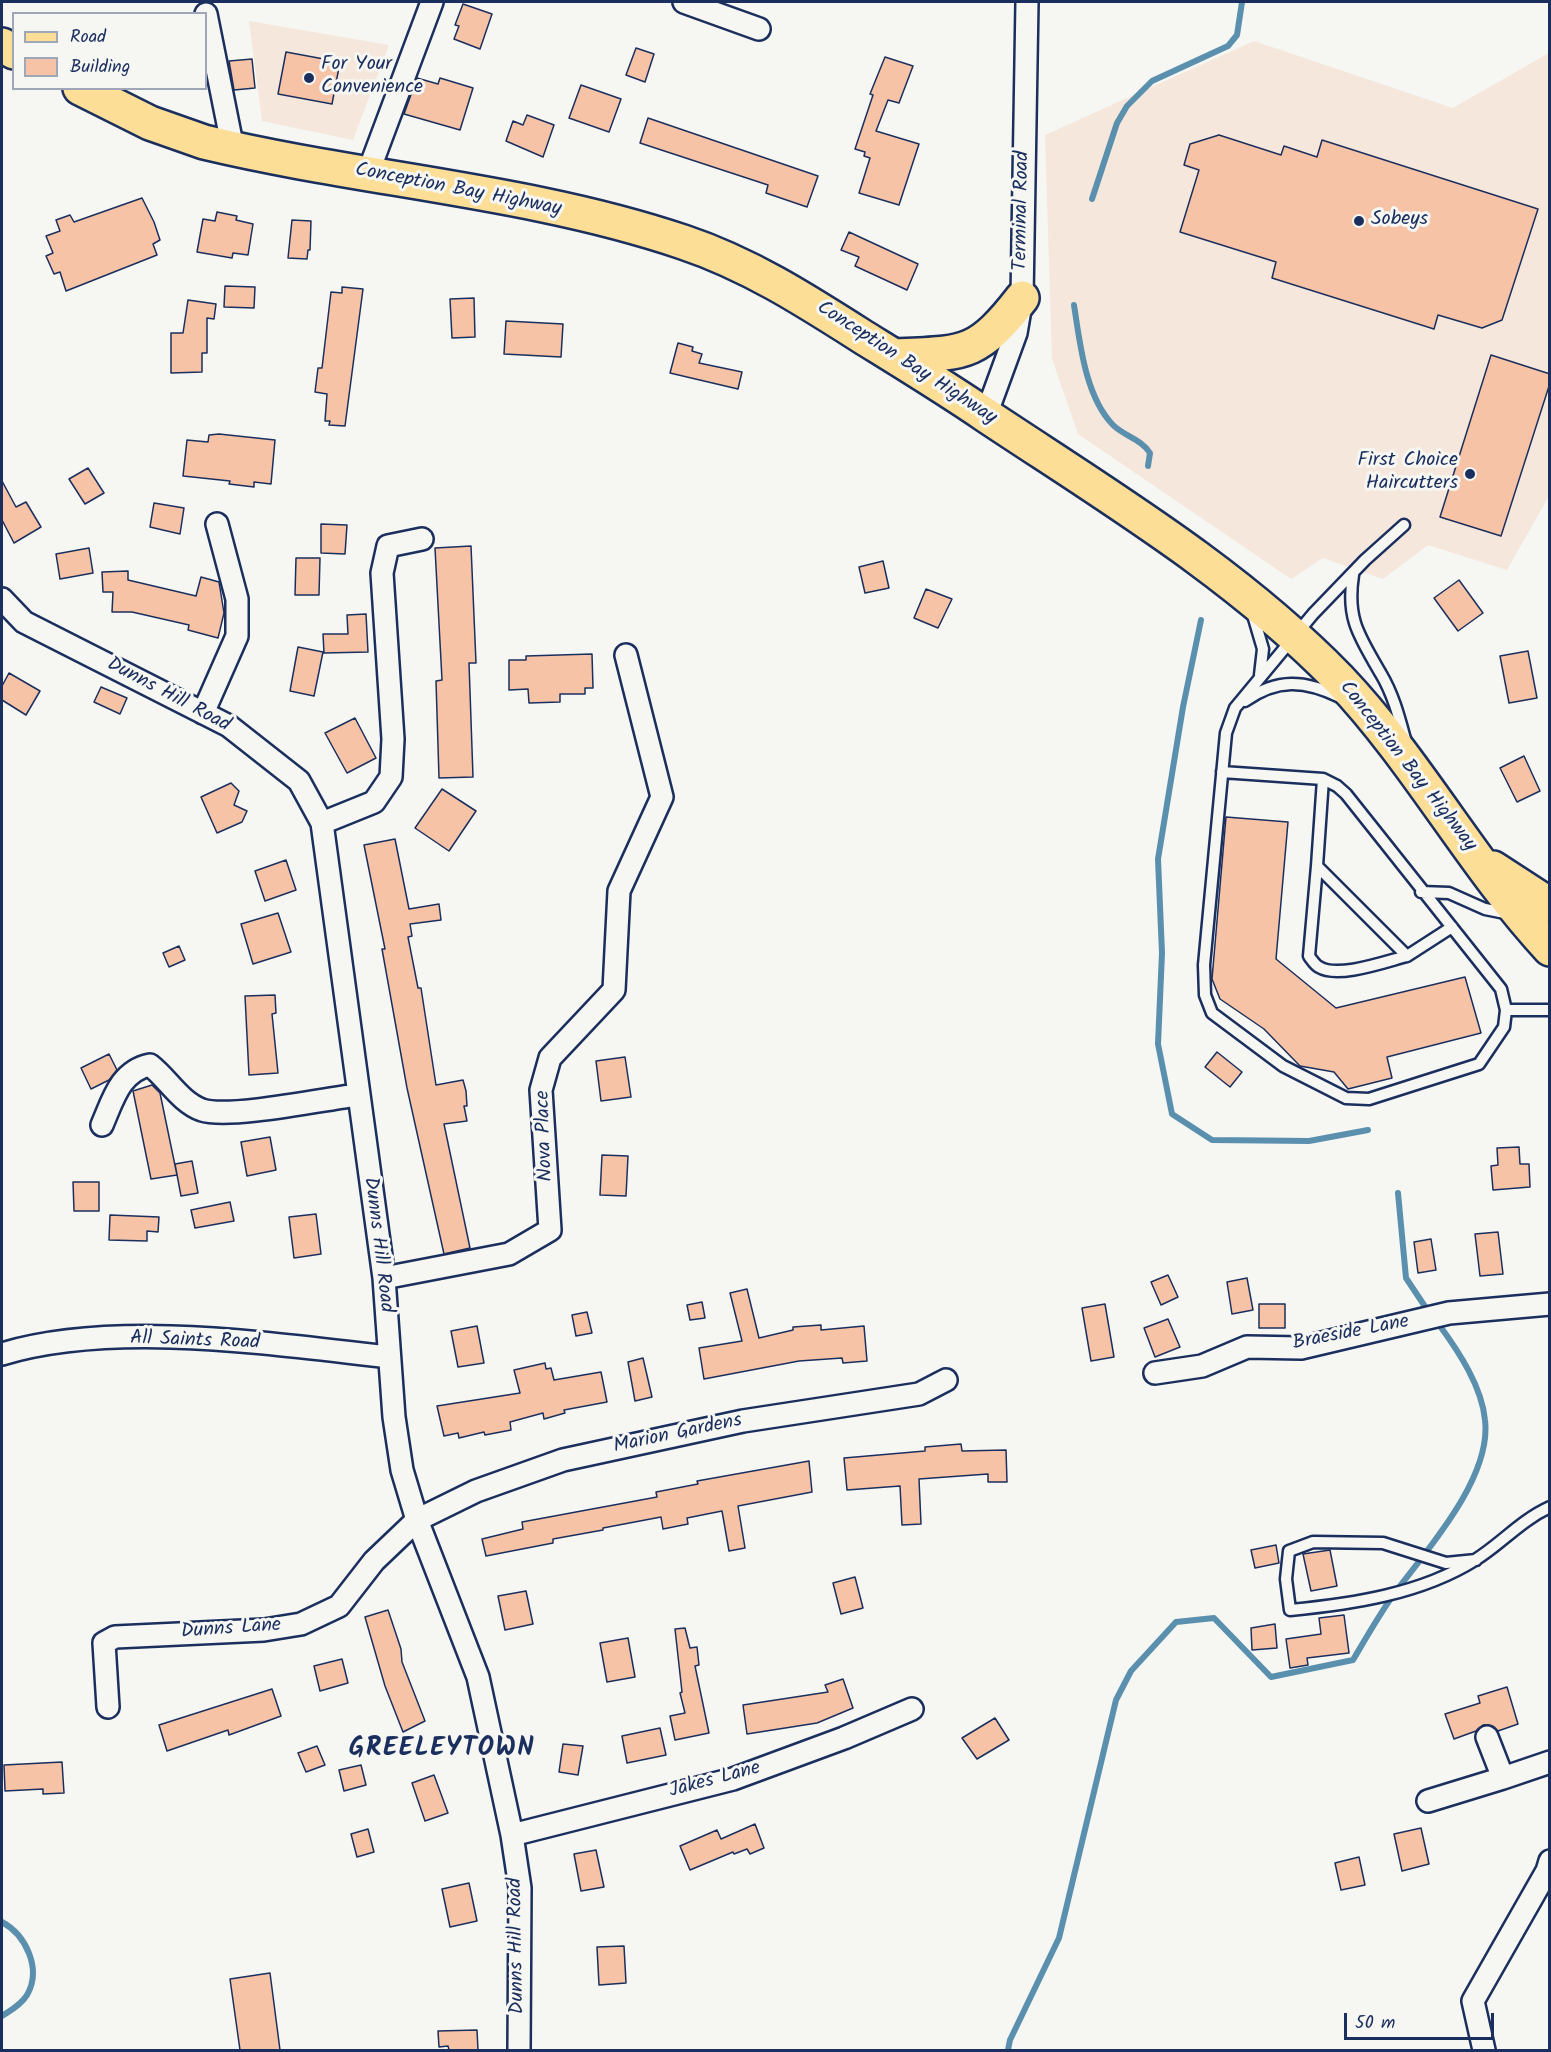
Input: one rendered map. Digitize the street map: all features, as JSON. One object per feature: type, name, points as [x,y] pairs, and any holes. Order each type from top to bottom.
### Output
[{"type":"main road","name":"Conception Bay Highway","points":[[84,90],[150,123],[233,149],[551,207],[684,242],[781,285],[895,356],[1122,504],[1240,591],[1293,636],[1367,711],[1413,769],[1518,915],[1550,949]]},
{"type":"main road","points":[[895,356],[944,354],[978,345],[1003,324],[1022,298]]},
{"type":"main road","points":[[1477,858],[1550,905]]},
{"type":"street","points":[[368,173],[432,2]]},
{"type":"street","points":[[684,2],[759,29]]},
{"type":"street","name":"Terminal Road","points":[[986,415],[1016,333],[1022,298],[1027,2]]},
{"type":"street","points":[[207,24],[233,149]]},
{"type":"street","points":[[203,713],[237,636],[237,598],[217,524]]},
{"type":"street","points":[[322,823],[374,802],[392,777],[393,739],[382,573],[388,546],[422,539]]},
{"type":"street","name":"Dunns Hill Road","points":[[2,599],[24,622],[229,726],[299,782],[322,823],[357,1095],[384,1278],[388,1357],[402,1470],[417,1520],[478,1677],[512,1835],[520,1888],[519,2050]]},
{"type":"street","name":"Nova Place","points":[[384,1278],[509,1254],[550,1230],[541,1090],[550,1058],[614,990],[619,891],[662,797],[626,655]]},
{"type":"street","points":[[102,1125],[123,1079],[138,1067],[150,1065],[164,1076],[176,1093],[202,1110],[233,1112],[357,1095]]},
{"type":"street","name":"Braeside Lane","points":[[1155,1373],[1202,1366],[1247,1347],[1301,1348],[1449,1312],[1550,1304]]},
{"type":"street","name":"All Saints Road","points":[[2,1354],[25,1347],[73,1341],[188,1338],[388,1357]]},
{"type":"street","name":"Marion Gardens","points":[[417,1520],[476,1491],[563,1460],[743,1421],[919,1394],[946,1380]]},
{"type":"street","name":"Dunns Lane","points":[[108,1707],[104,1643],[115,1637],[264,1630],[301,1624],[339,1605],[374,1561],[417,1520]]},
{"type":"street","name":"Jakes Lane","points":[[512,1835],[733,1779],[844,1738],[912,1709]]},
{"type":"street","points":[[1487,1737],[1503,1778]]},
{"type":"street","points":[[1428,1801],[1550,1762]]},
{"type":"street","points":[[1484,2050],[1473,2001],[1547,1871],[1550,1861]]},
{"type":"lane","points":[[1222,772],[1323,779],[1346,794],[1501,989],[1506,1010],[1504,1027],[1479,1064],[1369,1099],[1346,1098],[1283,1066],[1212,1013],[1205,995],[1204,965],[1222,772],[1226,733],[1235,708],[1293,636],[1404,525]]},
{"type":"lane","points":[[1353,575],[1351,612],[1357,633],[1382,675],[1397,709],[1413,769]]},
{"type":"lane","points":[[1240,591],[1258,622],[1263,649],[1260,676]]},
{"type":"lane","points":[[1235,708],[1262,688],[1282,684],[1303,684],[1331,693],[1367,711]]},
{"type":"lane","points":[[1323,779],[1310,956],[1318,967],[1331,972],[1407,956],[1452,927]]},
{"type":"lane","points":[[1317,866],[1407,956]]},
{"type":"lane","points":[[1421,891],[1449,892],[1485,909],[1518,915]]},
{"type":"lane","points":[[1506,1010],[1550,1010]]},
{"type":"lane","points":[[1476,1560],[1446,1563],[1383,1543],[1313,1542],[1289,1551],[1287,1579],[1290,1610],[1333,1605],[1435,1582],[1476,1560],[1533,1514],[1550,1507]]},
{"type":"shaded area","points":[[249,21],[389,45],[353,140],[262,121]]},
{"type":"shaded area","points":[[1254,41],[1453,108],[1549,53],[1549,496],[1507,570],[1428,545],[1383,579],[1323,558],[1291,579],[1078,434],[1052,359],[1045,135]]},
{"type":"building","points":[[463,4],[492,14],[480,49],[454,39],[459,26],[455,25]]},
{"type":"building","points":[[636,48],[654,54],[645,82],[626,75]]},
{"type":"building","name":"For Your Convenience","points":[[286,52],[340,62],[332,104],[278,94]]},
{"type":"building","points":[[885,57],[913,66],[899,103],[888,100],[876,131],[919,144],[899,205],[859,193],[870,158],[864,156],[865,152],[855,149],[873,95],[870,94]]},
{"type":"building","points":[[252,59],[255,88],[234,90],[229,61]]},
{"type":"building","points":[[417,78],[438,84],[440,78],[473,88],[460,130],[404,114]]},
{"type":"building","points":[[581,85],[621,99],[609,132],[569,118]]},
{"type":"building","points":[[527,115],[554,125],[543,157],[506,141],[513,121],[523,125]]},
{"type":"building","points":[[648,118],[818,176],[807,207],[766,193],[768,185],[640,143]]},
{"type":"building","name":"Sobeys","points":[[1219,135],[1281,155],[1284,146],[1317,157],[1322,140],[1538,209],[1502,320],[1482,328],[1438,315],[1434,329],[1272,278],[1276,262],[1180,232],[1199,170],[1184,165],[1190,144]]},
{"type":"building","points":[[142,198],[160,240],[153,244],[157,255],[66,291],[60,272],[54,274],[46,256],[53,253],[46,236],[60,231],[56,220],[70,215],[74,222]]},
{"type":"building","points":[[217,212],[237,216],[236,220],[253,224],[248,255],[233,253],[232,258],[197,252],[203,219],[215,221]]},
{"type":"building","points":[[292,220],[311,221],[310,250],[308,250],[307,259],[288,258]]},
{"type":"building","points":[[849,232],[918,264],[907,290],[855,266],[859,257],[841,250]]},
{"type":"building","points":[[225,286],[255,287],[254,308],[224,307]]},
{"type":"building","points":[[342,287],[363,289],[345,426],[329,425],[330,421],[325,421],[327,394],[315,392],[318,368],[322,368],[331,292],[342,293]]},
{"type":"building","points":[[474,298],[475,337],[452,338],[450,299]]},
{"type":"building","points":[[188,300],[216,304],[214,319],[207,318],[207,353],[202,353],[202,372],[171,373],[171,333],[183,333]]},
{"type":"building","points":[[506,321],[563,324],[561,357],[504,354]]},
{"type":"building","points":[[678,343],[693,347],[692,351],[702,354],[699,363],[742,372],[738,389],[670,373]]},
{"type":"building","points":[[1491,355],[1550,374],[1550,383],[1501,536],[1440,517]]},
{"type":"building","points":[[209,435],[275,440],[271,484],[254,482],[254,487],[229,484],[230,481],[183,476],[187,440],[208,442]]},
{"type":"building","points":[[88,468],[104,493],[85,504],[69,479]]},
{"type":"building","points":[[2,481],[16,507],[26,502],[41,527],[14,543],[2,520]]},
{"type":"building","points":[[154,503],[184,508],[180,534],[150,527]]},
{"type":"building","points":[[321,524],[347,525],[345,554],[321,553]]},
{"type":"building","points":[[471,546],[476,663],[469,663],[473,777],[439,778],[436,681],[442,680],[435,548]]},
{"type":"building","points":[[89,548],[93,573],[60,579],[56,554]]},
{"type":"building","points":[[296,558],[320,558],[319,595],[295,595]]},
{"type":"building","points":[[883,561],[889,588],[865,593],[859,567]]},
{"type":"building","points":[[128,571],[128,580],[196,596],[201,577],[219,582],[224,613],[218,638],[188,630],[189,625],[132,612],[112,612],[113,592],[103,592],[102,572]]},
{"type":"building","points":[[1459,580],[1483,613],[1458,631],[1434,598]]},
{"type":"building","points":[[926,589],[952,599],[938,628],[914,618]]},
{"type":"building","points":[[366,614],[368,652],[324,653],[323,634],[348,634],[347,615]]},
{"type":"building","points":[[298,647],[323,652],[314,696],[290,691]]},
{"type":"building","points":[[1528,651],[1537,698],[1509,703],[1500,656]]},
{"type":"building","points":[[592,654],[593,688],[585,688],[585,694],[560,694],[560,702],[529,703],[528,689],[509,690],[509,660],[526,660],[526,656]]},
{"type":"building","points":[[9,673],[40,691],[26,715],[2,700],[2,686]]},
{"type":"building","points":[[101,687],[127,698],[120,714],[94,702]]},
{"type":"building","points":[[355,718],[376,758],[347,773],[325,733]]},
{"type":"building","points":[[1524,756],[1540,791],[1517,802],[1500,768]]},
{"type":"building","points":[[231,783],[239,791],[234,805],[247,811],[242,822],[217,833],[201,797]]},
{"type":"building","points":[[442,789],[476,811],[449,851],[415,828]]},
{"type":"building","points":[[1226,817],[1288,822],[1276,959],[1336,1008],[1465,977],[1481,1033],[1387,1057],[1392,1078],[1348,1089],[1334,1072],[1300,1066],[1264,1029],[1220,999],[1212,979]]},
{"type":"building","points":[[395,839],[409,909],[439,904],[441,920],[410,924],[412,936],[408,937],[418,988],[421,988],[436,1085],[463,1080],[466,1091],[467,1106],[464,1106],[467,1121],[444,1124],[470,1248],[444,1254],[407,1088],[382,949],[385,949],[364,845]]},
{"type":"building","points":[[286,860],[296,890],[265,901],[255,871]]},
{"type":"building","points":[[278,913],[291,952],[253,964],[241,924]]},
{"type":"building","points":[[179,946],[185,960],[169,967],[163,953]]},
{"type":"building","points":[[275,995],[276,1013],[272,1014],[278,1073],[249,1075],[245,996]]},
{"type":"building","points":[[1217,1052],[1242,1072],[1230,1087],[1205,1067]]},
{"type":"building","points":[[109,1054],[117,1070],[109,1080],[91,1089],[81,1068]]},
{"type":"building","points":[[625,1057],[631,1097],[601,1101],[596,1061]]},
{"type":"building","points":[[152,1085],[160,1093],[177,1175],[151,1179],[133,1091]]},
{"type":"building","points":[[270,1137],[276,1170],[247,1176],[241,1142]]},
{"type":"building","points":[[1519,1147],[1520,1164],[1529,1164],[1530,1187],[1493,1190],[1491,1166],[1498,1165],[1497,1148]]},
{"type":"building","points":[[602,1155],[628,1156],[626,1196],[600,1195]]},
{"type":"building","points":[[192,1161],[198,1193],[181,1196],[175,1164]]},
{"type":"building","points":[[73,1182],[99,1182],[99,1211],[74,1211]]},
{"type":"building","points":[[230,1202],[234,1221],[195,1228],[191,1210]]},
{"type":"building","points":[[316,1214],[321,1254],[294,1258],[289,1217]]},
{"type":"building","points":[[110,1215],[159,1217],[158,1232],[147,1231],[147,1241],[109,1240]]},
{"type":"building","points":[[1498,1232],[1503,1274],[1480,1276],[1475,1234]]},
{"type":"building","points":[[1431,1239],[1436,1270],[1418,1273],[1414,1242]]},
{"type":"building","points":[[1168,1275],[1178,1297],[1161,1305],[1151,1282]]},
{"type":"building","points":[[1247,1278],[1253,1310],[1232,1314],[1227,1282]]},
{"type":"building","points":[[747,1289],[759,1338],[793,1330],[793,1327],[821,1325],[821,1330],[864,1326],[867,1361],[843,1363],[842,1358],[799,1361],[704,1379],[699,1348],[742,1341],[730,1293]]},
{"type":"building","points":[[702,1302],[705,1318],[690,1320],[687,1305]]},
{"type":"building","points":[[1105,1304],[1114,1357],[1091,1361],[1082,1308]]},
{"type":"building","points":[[1259,1304],[1285,1304],[1285,1328],[1259,1328]]},
{"type":"building","points":[[587,1312],[592,1333],[576,1336],[572,1315]]},
{"type":"building","points":[[1168,1319],[1180,1347],[1155,1357],[1144,1328]]},
{"type":"building","points":[[477,1326],[484,1363],[458,1367],[451,1331]]},
{"type":"building","points":[[643,1358],[652,1397],[635,1401],[628,1362]]},
{"type":"building","points":[[545,1363],[546,1369],[551,1368],[554,1380],[601,1372],[607,1402],[564,1410],[565,1413],[544,1419],[543,1413],[510,1422],[511,1430],[485,1435],[484,1432],[459,1438],[458,1433],[444,1436],[437,1406],[520,1393],[514,1370]]},
{"type":"building","points":[[961,1444],[962,1451],[1006,1450],[1007,1482],[988,1482],[988,1474],[919,1479],[921,1524],[902,1525],[900,1486],[847,1490],[844,1458],[925,1451],[925,1447]]},
{"type":"building","points":[[809,1461],[812,1492],[738,1506],[745,1548],[729,1551],[722,1511],[687,1518],[688,1524],[663,1529],[661,1517],[553,1539],[553,1543],[486,1556],[482,1539],[523,1529],[522,1522],[657,1497],[656,1492],[698,1484],[697,1481]]},
{"type":"building","points":[[1276,1545],[1279,1563],[1255,1568],[1251,1550]]},
{"type":"building","points":[[1330,1550],[1337,1586],[1311,1591],[1303,1554]]},
{"type":"building","points":[[855,1577],[863,1608],[841,1614],[833,1583]]},
{"type":"building","points":[[526,1591],[533,1624],[505,1630],[498,1596]]},
{"type":"building","points":[[388,1610],[401,1649],[402,1662],[425,1721],[403,1732],[385,1686],[365,1617]]},
{"type":"building","points":[[1344,1615],[1349,1653],[1307,1658],[1308,1665],[1290,1668],[1286,1639],[1321,1634],[1319,1618]]},
{"type":"building","points":[[1275,1624],[1277,1648],[1252,1650],[1251,1628]]},
{"type":"building","points":[[685,1628],[690,1648],[697,1647],[699,1665],[695,1666],[709,1733],[675,1740],[670,1716],[685,1713],[680,1693],[682,1692],[675,1629]]},
{"type":"building","points":[[628,1638],[635,1677],[607,1682],[600,1643]]},
{"type":"building","points":[[342,1659],[348,1683],[320,1691],[314,1666]]},
{"type":"building","points":[[843,1679],[853,1708],[817,1723],[747,1734],[743,1705],[828,1692],[825,1685]]},
{"type":"building","points":[[1507,1687],[1518,1724],[1498,1731],[1489,1725],[1483,1725],[1476,1731],[1454,1739],[1445,1714],[1480,1703],[1478,1696]]},
{"type":"building","points":[[272,1689],[281,1716],[229,1735],[228,1730],[167,1751],[159,1725]]},
{"type":"building","points":[[995,1718],[1009,1740],[977,1759],[962,1738]]},
{"type":"building","points":[[660,1728],[666,1755],[627,1763],[622,1736]]},
{"type":"building","points":[[563,1744],[583,1746],[578,1775],[559,1772]]},
{"type":"building","points":[[317,1746],[325,1765],[306,1772],[298,1753]]},
{"type":"building","points":[[62,1762],[64,1793],[43,1794],[43,1789],[5,1791],[4,1765]]},
{"type":"building","points":[[361,1765],[366,1785],[344,1791],[339,1770]]},
{"type":"building","points":[[434,1775],[448,1813],[425,1821],[412,1783]]},
{"type":"building","points":[[755,1824],[764,1848],[750,1854],[747,1849],[734,1854],[733,1852],[690,1870],[680,1846],[717,1830],[721,1839]]},
{"type":"building","points":[[1421,1828],[1429,1864],[1402,1871],[1394,1834]]},
{"type":"building","points":[[368,1829],[374,1852],[357,1857],[351,1834]]},
{"type":"building","points":[[596,1850],[604,1887],[581,1891],[574,1854]]},
{"type":"building","points":[[1359,1857],[1365,1885],[1341,1890],[1335,1863]]},
{"type":"building","points":[[469,1883],[477,1921],[450,1927],[442,1889]]},
{"type":"building","points":[[624,1946],[626,1983],[599,1985],[597,1947]]},
{"type":"building","points":[[270,1973],[280,2050],[240,2050],[230,1979]]},
{"type":"building","points":[[477,2030],[478,2050],[449,2050],[448,2046],[439,2047],[438,2031]]},
{"type":"waterway","points":[[1092,199],[1117,123],[1127,106],[1152,81],[1228,46],[1237,35],[1242,2]]},
{"type":"waterway","points":[[1074,305],[1085,368],[1096,399],[1113,425],[1150,453],[1148,466]]},
{"type":"waterway","points":[[1201,620],[1183,707],[1158,859],[1162,953],[1158,1044],[1172,1114],[1212,1140],[1309,1141],[1368,1130]]},
{"type":"waterway","points":[[1398,1193],[1406,1278],[1426,1308]]},
{"type":"waterway","points":[[1008,2050],[1010,2040],[1059,1938],[1116,1700],[1131,1671],[1176,1622],[1214,1618],[1271,1677],[1353,1660],[1388,1602],[1439,1535],[1468,1489],[1484,1442],[1483,1408],[1462,1358],[1440,1326]]},
{"type":"waterway","points":[[2,1922],[11,1928],[24,1944],[29,1954],[33,1974],[25,1999],[2,2016]]},
{"type":"place","name":"For Your Convenience","points":[[309,78]]},
{"type":"place","name":"Sobeys","points":[[1359,221]]},
{"type":"place","name":"First Choice Haircutters","points":[[1470,474]]},
{"type":"district","name":"GREELEYTOWN","points":[[442,1751]]}]
